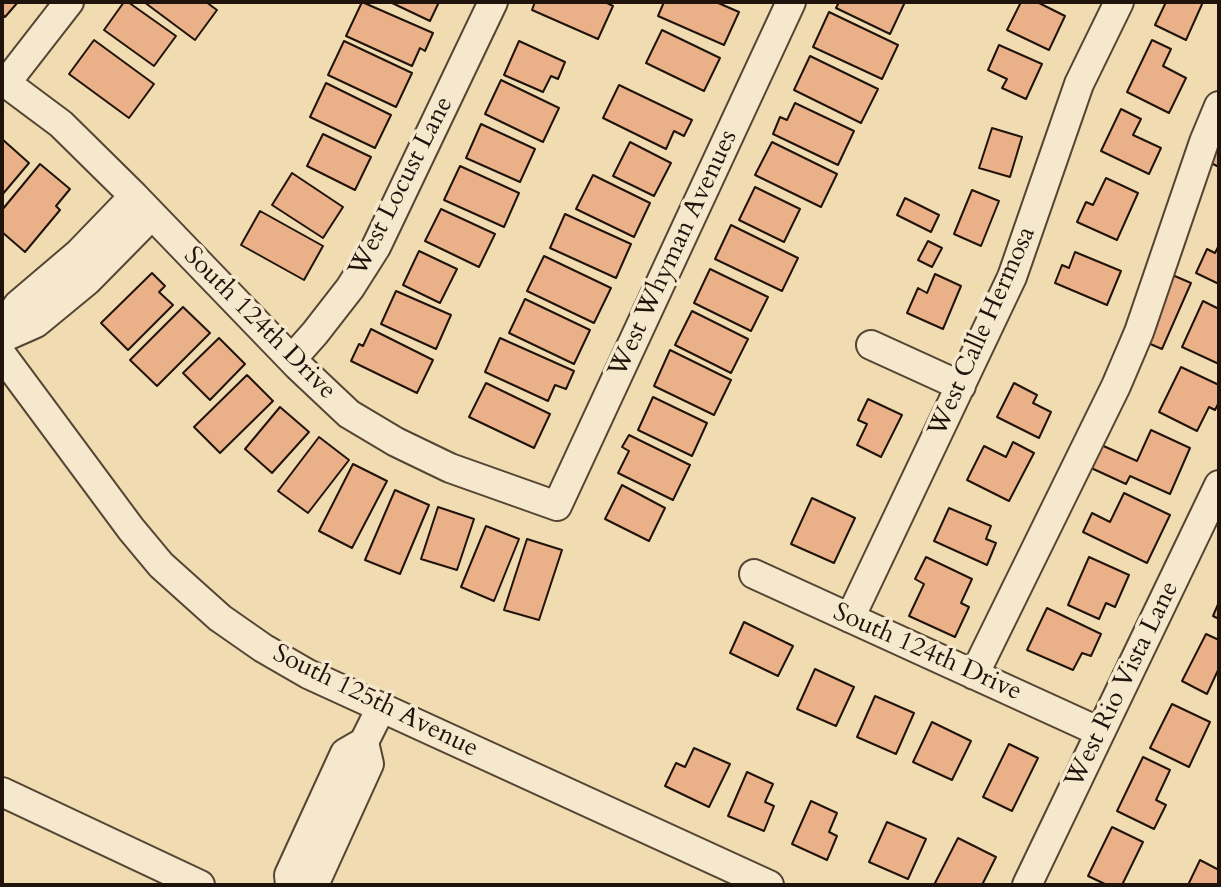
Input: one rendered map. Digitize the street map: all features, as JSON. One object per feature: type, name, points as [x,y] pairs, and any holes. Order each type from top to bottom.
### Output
[{"type":"street","points":[[4,81],[69,2]]},
{"type":"street","name":"West Locust Lane","points":[[292,359],[350,288],[376,247],[493,2]]},
{"type":"street","name":"West Whyman Avenues","points":[[557,506],[791,2]]},
{"type":"street","name":"West Calle Hermosa","points":[[850,618],[1012,277],[1076,94],[1119,2]]},
{"type":"street","name":"South 124th Drive","points":[[4,81],[61,124],[349,414],[450,468],[557,506]]},
{"type":"street","points":[[974,675],[1116,386],[1139,332],[1204,142],[1219,106]]},
{"type":"street","points":[[2,328],[18,305],[78,254],[143,205]]},
{"type":"street","points":[[2,338],[36,323],[87,281],[143,205]]},
{"type":"street","points":[[871,345],[961,386]]},
{"type":"street","name":"South 125th Avenue","points":[[2,355],[131,529],[161,565],[220,618],[263,648],[308,674],[769,885]]},
{"type":"street","name":"West Rio Vista Lane","points":[[1027,885],[1219,485]]},
{"type":"street","name":"South 124th Drive","points":[[754,574],[1100,732]]},
{"type":"street","points":[[290,885],[289,876],[345,753],[364,742],[381,708]]},
{"type":"street","points":[[314,885],[369,764],[364,742]]},
{"type":"street","points":[[2,792],[153,875],[200,885]]},
{"type":"building","points":[[2,2],[18,2],[5,17],[2,14]]},
{"type":"building","points":[[124,2],[128,2],[176,36],[154,66],[104,30]]},
{"type":"building","points":[[144,2],[206,2],[217,10],[195,40]]},
{"type":"building","points":[[362,2],[433,33],[425,51],[420,48],[412,66],[346,36]]},
{"type":"building","points":[[390,2],[439,2],[430,21]]},
{"type":"building","points":[[535,2],[605,2],[613,6],[598,39],[532,10]]},
{"type":"building","points":[[664,2],[716,2],[739,12],[724,45],[658,16]]},
{"type":"building","points":[[839,2],[905,2],[890,34],[836,8]]},
{"type":"building","points":[[1021,2],[1037,2],[1065,16],[1049,50],[1007,30]]},
{"type":"building","points":[[1166,2],[1203,2],[1186,40],[1155,25]]},
{"type":"building","points":[[829,12],[898,45],[882,79],[813,47]]},
{"type":"building","points":[[662,30],[720,58],[704,91],[646,63]]},
{"type":"building","points":[[94,40],[154,84],[129,118],[69,74]]},
{"type":"building","points":[[1152,40],[1171,49],[1163,66],[1186,78],[1169,113],[1127,92]]},
{"type":"building","points":[[344,41],[412,73],[396,107],[328,75]]},
{"type":"building","points":[[519,41],[565,62],[558,79],[551,76],[543,92],[504,75]]},
{"type":"building","points":[[999,45],[1042,64],[1026,99],[1002,88],[1007,79],[988,70]]},
{"type":"building","points":[[810,56],[878,89],[861,123],[794,90]]},
{"type":"building","points":[[501,80],[559,108],[543,142],[485,114]]},
{"type":"building","points":[[326,83],[391,115],[375,148],[310,117]]},
{"type":"building","points":[[619,85],[692,120],[684,136],[674,131],[666,149],[603,118]]},
{"type":"building","points":[[795,103],[854,131],[838,165],[773,134],[780,117],[787,120]]},
{"type":"building","points":[[1121,109],[1141,119],[1133,135],[1161,148],[1149,174],[1101,151]]},
{"type":"building","points":[[481,124],[535,149],[520,182],[466,158]]},
{"type":"building","points":[[992,128],[1022,137],[1010,177],[979,168]]},
{"type":"building","points":[[323,134],[371,157],[355,190],[307,166]]},
{"type":"building","points":[[2,139],[29,163],[2,195]]},
{"type":"building","points":[[630,142],[671,163],[654,196],[613,176]]},
{"type":"building","points":[[772,142],[837,174],[821,207],[755,175]]},
{"type":"building","points":[[1216,147],[1219,148],[1219,167],[1209,162]]},
{"type":"building","points":[[40,164],[70,189],[56,206],[60,210],[25,252],[2,232],[2,210]]},
{"type":"building","points":[[460,166],[519,193],[504,227],[444,200]]},
{"type":"building","points":[[292,173],[343,207],[323,238],[272,205]]},
{"type":"building","points":[[593,175],[650,203],[634,237],[576,209]]},
{"type":"building","points":[[1106,178],[1138,193],[1117,240],[1077,222],[1086,202],[1093,205]]},
{"type":"building","points":[[755,187],[800,209],[784,242],[739,220]]},
{"type":"building","points":[[972,190],[999,201],[981,246],[954,234]]},
{"type":"building","points":[[905,198],[939,215],[931,232],[897,215]]},
{"type":"building","points":[[441,209],[495,234],[479,267],[425,241]]},
{"type":"building","points":[[260,211],[323,246],[304,280],[241,245]]},
{"type":"building","points":[[565,214],[631,244],[616,278],[550,248]]},
{"type":"building","points":[[731,225],[798,258],[782,291],[715,259]]},
{"type":"building","points":[[928,241],[942,248],[932,267],[918,260]]},
{"type":"building","points":[[1219,245],[1219,284],[1196,273],[1207,249],[1215,253]]},
{"type":"building","points":[[419,251],[457,269],[440,303],[403,285]]},
{"type":"building","points":[[1075,252],[1121,271],[1107,305],[1055,283],[1062,265],[1069,268]]},
{"type":"building","points":[[544,256],[611,288],[594,323],[527,291]]},
{"type":"building","points":[[710,269],[768,297],[751,331],[694,303]]},
{"type":"building","points":[[152,273],[165,286],[159,292],[173,305],[128,350],[101,323]]},
{"type":"building","points":[[935,274],[961,286],[943,329],[907,313],[918,288],[927,293]]},
{"type":"building","points":[[1170,274],[1191,283],[1162,349],[1141,340]]},
{"type":"building","points":[[396,291],[451,315],[436,349],[381,324]]},
{"type":"building","points":[[525,299],[590,330],[574,364],[509,333]]},
{"type":"building","points":[[1203,301],[1219,309],[1219,364],[1182,347]]},
{"type":"building","points":[[183,307],[210,333],[157,386],[130,360]]},
{"type":"building","points":[[692,311],[748,339],[731,373],[675,345]]},
{"type":"building","points":[[371,329],[433,360],[417,393],[351,361],[359,344],[363,346]]},
{"type":"building","points":[[219,338],[245,364],[210,400],[183,373]]},
{"type":"building","points":[[500,338],[574,371],[566,389],[555,385],[548,401],[485,372]]},
{"type":"building","points":[[670,350],[731,380],[714,415],[654,386]]},
{"type":"building","points":[[1181,367],[1219,385],[1219,402],[1215,410],[1209,407],[1197,431],[1159,412]]},
{"type":"building","points":[[247,375],[273,401],[220,453],[194,427]]},
{"type":"building","points":[[486,383],[550,414],[534,448],[469,417]]},
{"type":"building","points":[[1014,383],[1037,395],[1033,403],[1051,412],[1039,438],[997,417]]},
{"type":"building","points":[[653,397],[707,423],[692,456],[638,430]]},
{"type":"building","points":[[868,399],[902,415],[881,457],[857,445],[867,424],[858,420]]},
{"type":"building","points":[[280,407],[309,432],[272,473],[245,449]]},
{"type":"building","points":[[1151,430],[1190,448],[1170,494],[1130,476],[1126,484],[1089,467],[1099,444],[1137,461]]},
{"type":"building","points":[[629,435],[690,465],[673,500],[618,473],[629,451],[622,447]]},
{"type":"building","points":[[319,437],[349,460],[308,513],[278,491]]},
{"type":"building","points":[[1013,442],[1034,453],[1009,501],[967,480],[984,446],[1006,457]]},
{"type":"building","points":[[353,464],[387,481],[352,548],[319,531]]},
{"type":"building","points":[[622,485],[665,508],[649,541],[605,519]]},
{"type":"building","points":[[395,490],[429,505],[400,574],[365,560]]},
{"type":"building","points":[[1124,493],[1170,515],[1147,563],[1083,532],[1092,513],[1110,522]]},
{"type":"building","points":[[812,498],[855,518],[834,563],[791,544]]},
{"type":"building","points":[[438,507],[474,519],[457,570],[421,559]]},
{"type":"building","points":[[949,508],[991,526],[986,539],[996,543],[987,565],[934,541]]},
{"type":"building","points":[[486,526],[519,539],[494,601],[461,587]]},
{"type":"building","points":[[527,539],[562,550],[539,620],[504,610]]},
{"type":"building","points":[[926,557],[972,579],[961,603],[969,607],[955,637],[909,616],[924,584],[915,579]]},
{"type":"building","points":[[1089,557],[1129,575],[1115,607],[1106,603],[1099,619],[1068,605]]},
{"type":"building","points":[[1219,602],[1219,619],[1213,616]]},
{"type":"building","points":[[1047,608],[1101,634],[1091,656],[1082,653],[1073,670],[1027,650]]},
{"type":"building","points":[[744,622],[793,646],[778,676],[730,653]]},
{"type":"building","points":[[1206,634],[1219,640],[1219,668],[1207,694],[1182,681]]},
{"type":"building","points":[[815,669],[854,687],[836,726],[797,709]]},
{"type":"building","points":[[875,696],[914,713],[896,754],[857,737]]},
{"type":"building","points":[[1172,704],[1210,722],[1189,767],[1150,748]]},
{"type":"building","points":[[932,722],[971,741],[952,780],[913,762]]},
{"type":"building","points":[[1009,744],[1038,758],[1012,811],[983,797]]},
{"type":"building","points":[[694,748],[730,764],[709,807],[665,786],[676,763],[685,767]]},
{"type":"building","points":[[1143,757],[1170,770],[1156,800],[1166,805],[1154,829],[1117,811]]},
{"type":"building","points":[[747,772],[773,784],[765,802],[774,806],[764,831],[728,816]]},
{"type":"building","points":[[811,801],[837,813],[829,832],[837,836],[827,860],[792,844]]},
{"type":"building","points":[[887,822],[926,839],[908,879],[869,862]]},
{"type":"building","points":[[1112,827],[1143,842],[1122,885],[1107,885],[1088,876]]},
{"type":"building","points":[[958,838],[996,857],[982,885],[934,885]]},
{"type":"building","points":[[1200,860],[1219,870],[1219,885],[1188,885]]}]
